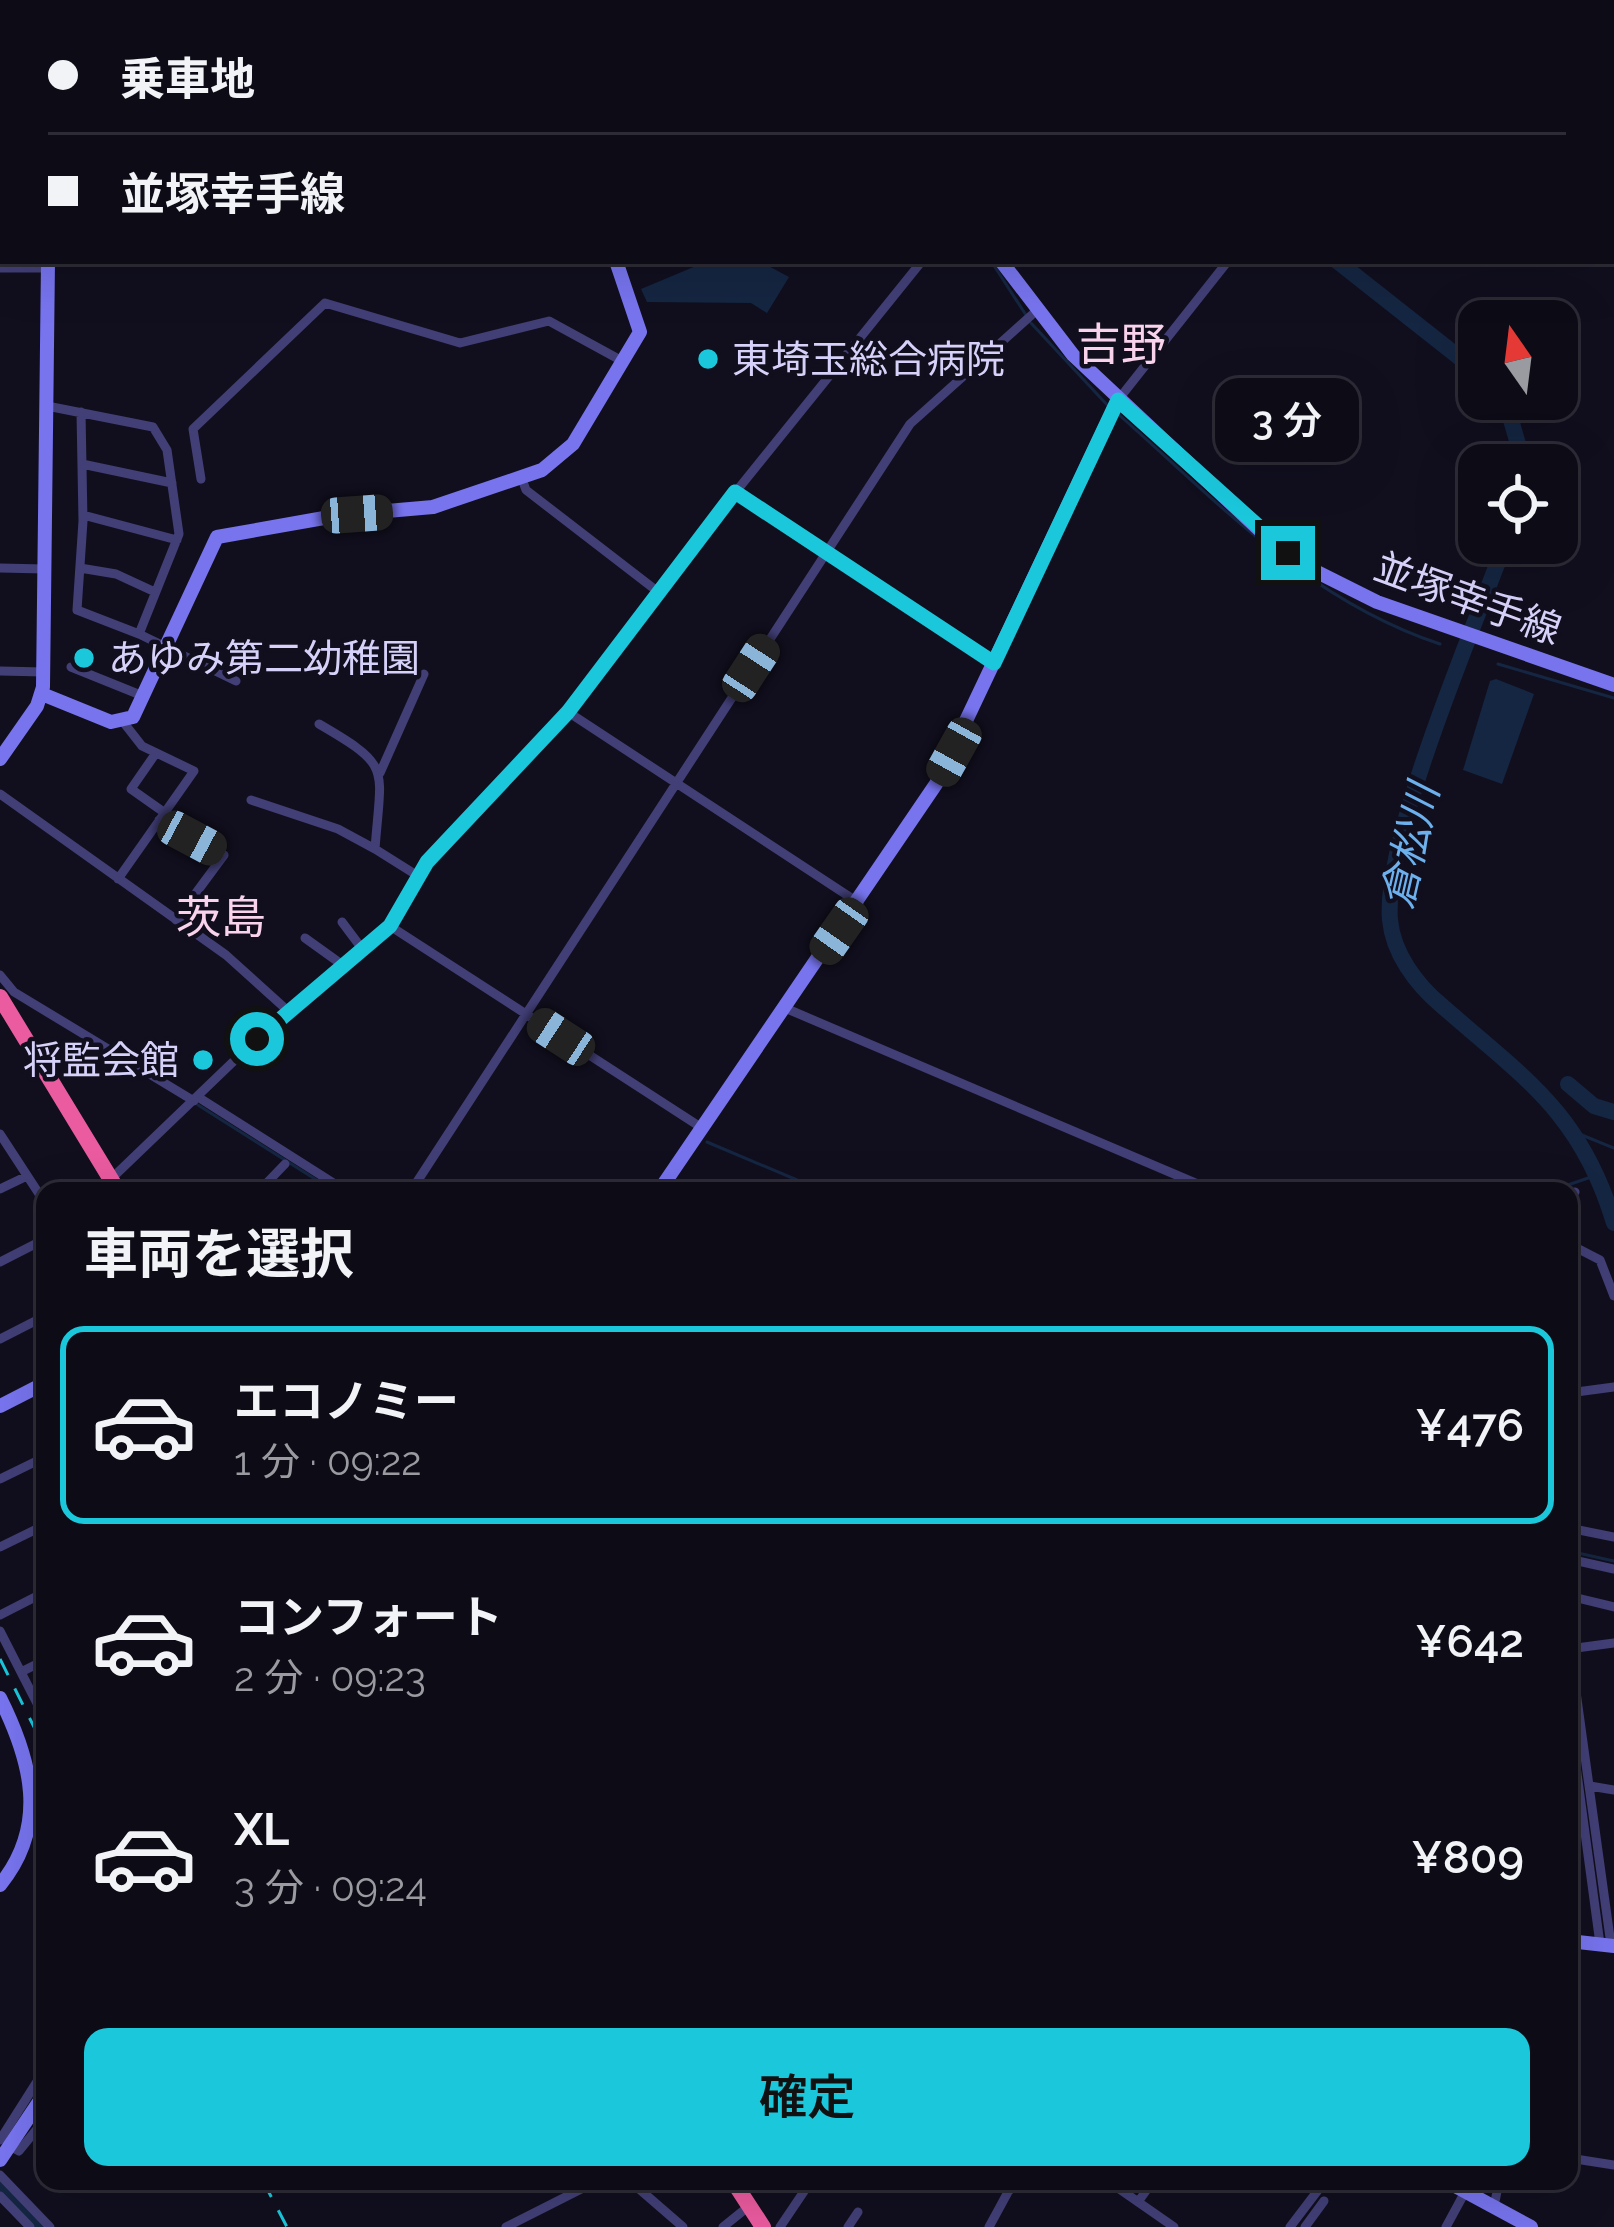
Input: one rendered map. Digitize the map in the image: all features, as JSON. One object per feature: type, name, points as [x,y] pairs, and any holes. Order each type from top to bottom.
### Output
[{"type":"highway","points":[[0,997],[112,1182]]},
{"type":"highway","points":[[739,2190],[763,2227]]},
{"type":"street","points":[[124,723],[143,696],[217,537],[341,515],[433,507],[522,479],[573,444],[641,324],[617,264]]},
{"type":"street","points":[[117,1182],[287,1010],[390,926],[418,876],[568,712],[657,591],[920,264]]},
{"type":"street","name":"並塚幸手線","points":[[1002,264],[1035,312],[1118,400],[1268,538],[1309,568],[1341,587],[1614,685]]},
{"type":"street","points":[[665,1182],[936,784],[1118,400],[1226,264]]},
{"type":"street","points":[[0,268],[48,265],[42,694],[0,759]]},
{"type":"street","points":[[201,479],[194,429],[325,303],[460,344],[549,321],[618,359]]},
{"type":"street","points":[[417,1182],[910,424],[1035,312]]},
{"type":"street","points":[[47,406],[153,427],[167,450],[177,541],[139,634]]},
{"type":"street","points":[[80,412],[83,515],[77,610],[236,681]]},
{"type":"street","points":[[82,464],[172,483]]},
{"type":"street","points":[[522,479],[526,490],[657,591]]},
{"type":"street","points":[[735,492],[994,663]]},
{"type":"street","points":[[83,515],[177,541]]},
{"type":"street","points":[[0,568],[45,569]]},
{"type":"street","points":[[80,568],[116,574],[155,592]]},
{"type":"street","points":[[71,667],[143,696]]},
{"type":"street","points":[[0,671],[44,672]]},
{"type":"street","points":[[375,849],[380,773],[424,674]]},
{"type":"street","points":[[42,694],[124,723],[142,746],[194,771],[118,879]]},
{"type":"street","points":[[568,712],[859,903]]},
{"type":"street","points":[[319,724],[360,746],[380,773]]},
{"type":"street","points":[[156,753],[131,789],[162,817],[224,855],[176,920]]},
{"type":"street","points":[[0,794],[176,920],[287,1010]]},
{"type":"street","points":[[251,800],[338,830],[418,876]]},
{"type":"street","points":[[342,922],[363,950]]},
{"type":"street","points":[[390,926],[702,1128]]},
{"type":"street","points":[[305,938],[344,966]]},
{"type":"street","points":[[0,975],[14,992],[331,1182]]},
{"type":"street","points":[[785,1008],[1193,1182]]},
{"type":"street","points":[[0,1134],[36,1190]]},
{"type":"street","points":[[268,1182],[285,1164]]},
{"type":"street","points":[[0,1190],[27,1176]]},
{"type":"street","points":[[0,1262],[36,1244]]},
{"type":"street","points":[[1578,1249],[1600,1260],[1614,1296]]},
{"type":"street","points":[[0,1339],[36,1321]]},
{"type":"street","points":[[1578,1392],[1614,1387]]},
{"type":"street","points":[[0,1406],[36,1388]]},
{"type":"street","points":[[0,1479],[36,1461]]},
{"type":"street","points":[[0,1547],[36,1529]]},
{"type":"street","points":[[1578,1530],[1614,1538]]},
{"type":"street","points":[[1578,1561],[1614,1570]]},
{"type":"street","points":[[0,1615],[36,1597]]},
{"type":"street","points":[[1578,1610],[1614,1607]]},
{"type":"street","points":[[0,1631],[36,1701]]},
{"type":"street","points":[[1578,1645],[1614,1643]]},
{"type":"street","points":[[21,1672],[36,1664]]},
{"type":"street","points":[[0,1699],[29,1765],[36,1802]]},
{"type":"street","points":[[1578,1700],[1608,1945]]},
{"type":"street","points":[[1578,1778],[1608,1945]]},
{"type":"street","points":[[1579,1785],[1614,1790]]},
{"type":"street","points":[[0,1885],[36,1817]]},
{"type":"street","points":[[1578,1942],[1608,1945]]},
{"type":"street","points":[[2,2153],[36,2087]]},
{"type":"street","points":[[2,2153],[36,2106]]},
{"type":"street","points":[[2,2153],[27,2147],[36,2133]]},
{"type":"street","points":[[1578,2159],[1614,2165]]},
{"type":"street","points":[[0,2176],[50,2227]]},
{"type":"street","points":[[506,2227],[579,2190]]},
{"type":"street","points":[[640,2190],[683,2227]]},
{"type":"street","points":[[780,2227],[805,2190]]},
{"type":"street","points":[[989,2227],[1009,2190]]},
{"type":"street","points":[[1121,2190],[1174,2227]]},
{"type":"street","points":[[1138,2202],[1147,2190]]},
{"type":"street","points":[[1290,2227],[1318,2190]]},
{"type":"street","points":[[1462,2190],[1531,2227]]},
{"type":"street","points":[[1446,2227],[1472,2190]]},
{"type":"street","points":[[1494,2207],[1497,2190]]},
{"type":"street","points":[[0,2196],[30,2227]]},
{"type":"street","points":[[1305,2227],[1324,2201]]},
{"type":"street","points":[[723,2227],[749,2206]]},
{"type":"street","points":[[848,2227],[858,2212]]},
{"type":"water","points":[[701,264],[765,264],[789,277],[767,313],[751,303],[647,302],[641,289]]},
{"type":"water","points":[[1496,679],[1534,694],[1502,784],[1463,770],[1490,681]]},
{"type":"waterway","points":[[993,264],[1026,315]]},
{"type":"waterway","name":"倉松川","points":[[1341,264],[1458,356]]},
{"type":"waterway","points":[[1031,323],[1110,408]]},
{"type":"waterway","points":[[1118,414],[1230,515],[1307,576],[1392,625],[1440,644]]},
{"type":"waterway","name":"倉松川","points":[[1511,420],[1518,444]]},
{"type":"waterway","name":"倉松川","points":[[1497,564],[1415,787],[1392,883],[1392,932],[1407,967],[1423,987],[1523,1076],[1566,1124],[1585,1152],[1614,1223]]},
{"type":"waterway","points":[[1498,664],[1614,698]]},
{"type":"waterway","points":[[1568,1084],[1594,1106],[1614,1112]]},
{"type":"waterway","points":[[198,1105],[320,1182]]},
{"type":"waterway","points":[[1572,1131],[1614,1148]]},
{"type":"waterway","points":[[707,1142],[802,1182]]},
{"type":"waterway","points":[[1576,1182],[1600,1174]]},
{"type":"waterway","points":[[1578,1553],[1614,1561]]},
{"type":"waterway","points":[[3,2188],[40,2227]]},
{"type":"railway","points":[[0,1659],[36,1731]]},
{"type":"railway","points":[[268,2190],[287,2227]]},
{"type":"place","name":"東埼玉総合病院","points":[[708,359]]},
{"type":"place","name":"あゆみ第二幼稚園","points":[[84,658]]},
{"type":"place","name":"将監会館","points":[[203,1060]]},
{"type":"district","name":"吉野","points":[[1121,344]]},
{"type":"district","name":"茨島","points":[[221,917]]},
{"type":"route","points":[[257,1039],[304,994],[390,926],[427,862],[568,712],[735,492],[994,663],[1118,400],[1288,553]]}]
